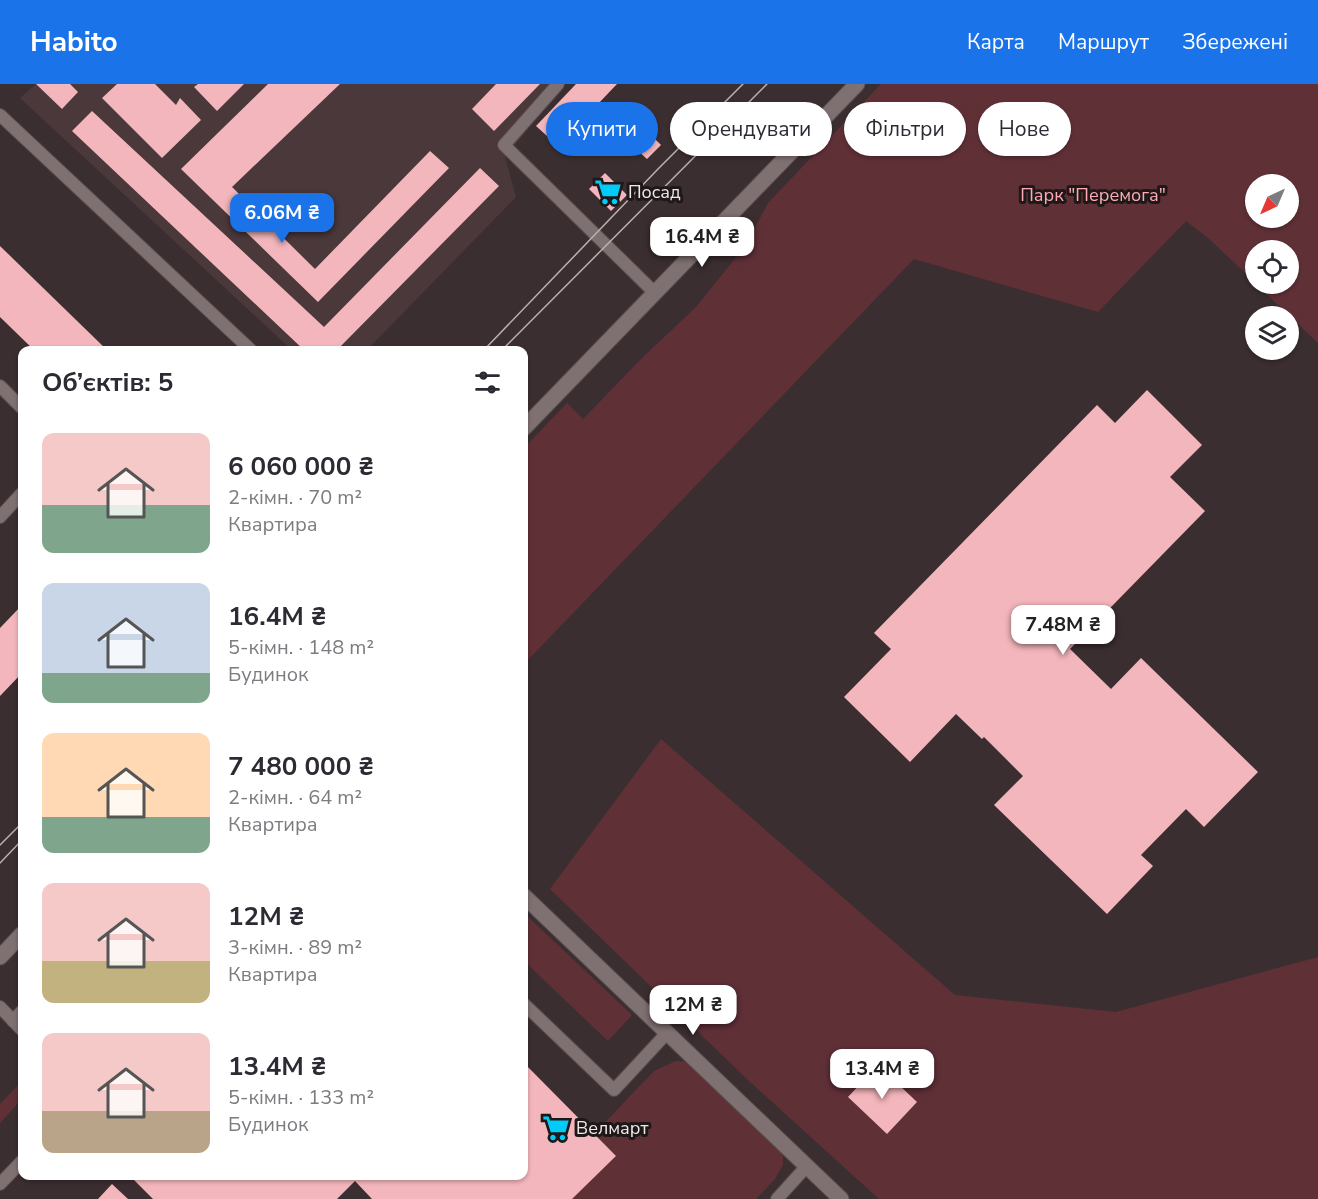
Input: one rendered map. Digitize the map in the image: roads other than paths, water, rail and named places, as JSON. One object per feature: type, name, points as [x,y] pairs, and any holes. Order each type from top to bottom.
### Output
[{"type":"main road","points":[[528,424],[857,84]]},
{"type":"main road","points":[[528,900],[841,1199]]},
{"type":"main road","points":[[0,957],[18,938]]},
{"type":"lane","points":[[558,84],[504,145],[655,292]]},
{"type":"lane","points":[[0,115],[247,346]]},
{"type":"lane","points":[[0,386],[18,404]]},
{"type":"lane","points":[[0,517],[18,497]]},
{"type":"lane","points":[[0,1007],[18,1026]]},
{"type":"lane","points":[[528,1008],[614,1090],[666,1034]]},
{"type":"lane","points":[[13,1021],[18,1015]]},
{"type":"lane","points":[[0,1184],[18,1165]]},
{"type":"lane","points":[[777,1199],[806,1167]]},
{"type":"tram line","points":[[488,346],[743,84]]},
{"type":"tram line","points":[[506,346],[767,84]]},
{"type":"tram line","points":[[0,845],[18,827]]},
{"type":"tram line","points":[[0,863],[18,844]]},
{"type":"place","name":"Посад","points":[[608,192]]},
{"type":"place","name":"Велмарт","points":[[556,1128]]},
{"type":"park label","name":"Парк \"Перемога\"","points":[[1093,195]]}]
